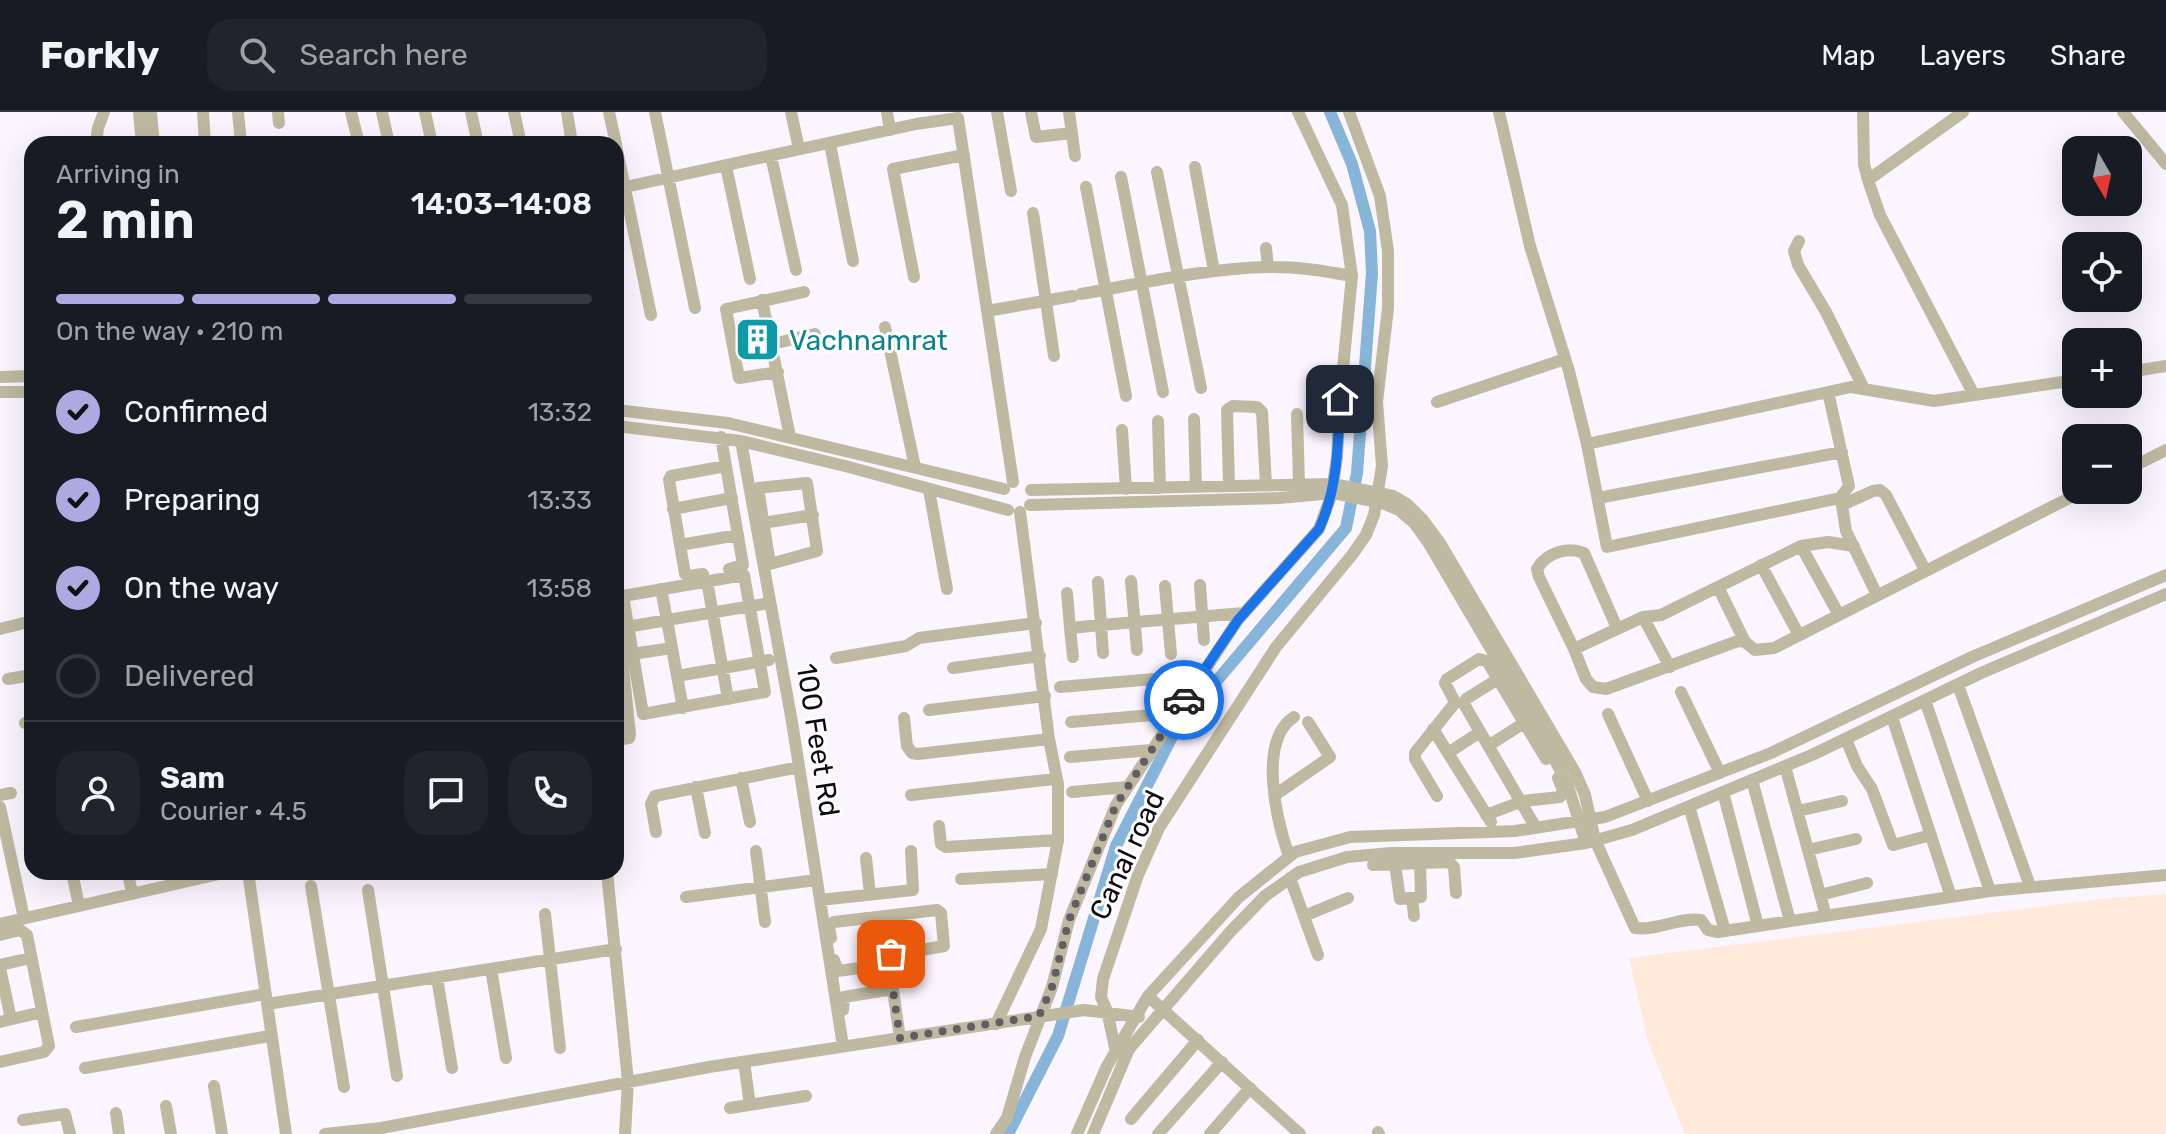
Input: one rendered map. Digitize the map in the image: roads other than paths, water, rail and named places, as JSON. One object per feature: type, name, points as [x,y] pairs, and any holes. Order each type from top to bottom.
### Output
[{"type":"street","points":[[97,136],[104,112]]},
{"type":"street","points":[[139,112],[146,136]]},
{"type":"street","points":[[149,136],[151,112]]},
{"type":"street","points":[[203,112],[204,136]]},
{"type":"street","points":[[238,112],[240,136]]},
{"type":"street","points":[[351,112],[357,136]]},
{"type":"street","points":[[382,112],[387,136]]},
{"type":"street","points":[[425,112],[430,136]]},
{"type":"street","points":[[471,112],[476,136]]},
{"type":"street","points":[[514,112],[519,136]]},
{"type":"street","points":[[567,112],[571,136]]},
{"type":"street","points":[[609,112],[614,136]]},
{"type":"street","points":[[655,112],[695,308]]},
{"type":"street","points":[[791,112],[799,149]]},
{"type":"street","points":[[887,112],[890,130]]},
{"type":"street","points":[[997,112],[1011,191]]},
{"type":"street","points":[[1031,112],[1036,137],[1072,133]]},
{"type":"street","points":[[1069,112],[1075,156]]},
{"type":"street","name":"Canal road","points":[[996,1134],[1007,1118],[1052,987],[1069,920],[1116,805],[1244,613],[1319,529],[1333,489],[1352,276],[1342,205],[1298,112]]},
{"type":"street","name":"Canal road","points":[[1116,1052],[1101,997],[1103,979],[1132,890],[1159,828],[1276,647],[1366,535],[1376,498],[1382,466],[1377,402],[1388,308],[1388,251],[1380,196],[1349,112]]},
{"type":"street","points":[[1499,112],[1530,246],[1587,444],[1607,547]]},
{"type":"street","points":[[1863,112],[1864,164],[1880,215],[1974,395]]},
{"type":"street","points":[[1868,180],[1963,112]]},
{"type":"street","points":[[2123,112],[2166,164]]},
{"type":"street","points":[[624,188],[890,130],[915,118],[960,115],[1008,485],[1002,502],[1019,509]]},
{"type":"street","points":[[830,144],[853,261]]},
{"type":"street","points":[[914,277],[893,169],[964,155]]},
{"type":"street","points":[[771,156],[796,270]]},
{"type":"street","points":[[726,166],[750,279]]},
{"type":"street","points":[[1195,167],[1214,271]]},
{"type":"street","points":[[1157,172],[1201,388]]},
{"type":"street","points":[[1121,177],[1163,392]]},
{"type":"street","points":[[1086,187],[1126,396]]},
{"type":"street","points":[[624,205],[651,315]]},
{"type":"street","points":[[1033,213],[1054,356]]},
{"type":"street","points":[[1799,241],[1794,251],[1798,265],[1826,312],[1864,389]]},
{"type":"street","points":[[1266,248],[1268,267]]},
{"type":"street","points":[[987,311],[1214,271],[1306,268],[1352,276]]},
{"type":"street","points":[[778,372],[741,379],[738,376],[726,309],[804,292]]},
{"type":"street","points":[[762,300],[790,437]]},
{"type":"street","points":[[885,327],[915,467]]},
{"type":"street","points":[[772,344],[815,334]]},
{"type":"street","points":[[1437,402],[1565,359]]},
{"type":"street","points":[[2142,370],[2166,366]]},
{"type":"street","points":[[0,377],[24,376]]},
{"type":"street","points":[[1587,444],[1851,387],[1934,401],[2062,382]]},
{"type":"street","points":[[0,392],[24,392]]},
{"type":"street","points":[[1828,392],[1849,486],[1841,502],[1846,531],[1877,595]]},
{"type":"street","points":[[1229,486],[1227,410],[1233,406],[1257,407],[1262,412],[1266,485]]},
{"type":"street","points":[[624,411],[728,423],[915,467],[1008,485],[1024,483],[1031,490],[1299,484],[1376,498],[1399,510],[1428,542],[1542,736],[1585,820],[1590,842],[1635,928],[1650,930],[1690,919],[1701,920],[1708,930],[1725,931],[1990,891],[2166,875]]},
{"type":"street","points":[[1297,414],[1299,484]]},
{"type":"street","points":[[1194,419],[1196,487]]},
{"type":"street","points":[[1158,421],[1160,488]]},
{"type":"street","points":[[624,427],[741,441],[929,490],[1019,509],[1279,498],[1333,489]]},
{"type":"street","points":[[1122,430],[1126,489]]},
{"type":"street","points":[[721,437],[738,535],[742,567],[686,576],[668,482],[671,476],[726,466]]},
{"type":"street","name":"100 Feet Rd","points":[[741,441],[759,524],[843,1046]]},
{"type":"street","points":[[2142,462],[2166,450]]},
{"type":"street","points":[[1598,498],[1842,452]]},
{"type":"street","points":[[807,483],[813,515],[817,551],[771,564],[768,562],[759,524],[757,490],[761,486],[807,483]]},
{"type":"street","points":[[929,490],[947,589]]},
{"type":"street","points":[[996,1024],[1041,929],[1058,840],[1058,784],[1049,739],[1019,509],[1031,490]]},
{"type":"street","points":[[1745,642],[1738,641],[1619,686],[1606,689],[1593,687],[1586,679],[1537,569],[1542,561],[1566,549],[1584,553],[1841,502],[1880,490],[1886,495],[1925,570]]},
{"type":"street","points":[[673,509],[732,498]]},
{"type":"street","points":[[1718,587],[1745,642],[1755,650],[1764,651],[2062,502]]},
{"type":"street","points":[[759,524],[813,515]]},
{"type":"street","points":[[680,545],[738,535]]},
{"type":"street","points":[[1574,649],[1643,617],[1661,615],[1801,546],[1828,542],[1854,546]]},
{"type":"street","points":[[1801,546],[1839,615]]},
{"type":"street","points":[[1584,553],[1617,628]]},
{"type":"street","points":[[1761,565],[1799,635]]},
{"type":"street","points":[[624,595],[744,575],[765,692],[643,714],[632,654],[624,637]]},
{"type":"street","points":[[1077,1134],[1135,1014],[1148,996],[1239,897],[1295,852],[1350,837],[1496,832],[1605,817],[1771,753],[1972,657],[2166,575]]},
{"type":"street","points":[[707,581],[728,699]]},
{"type":"street","points":[[1131,581],[1137,650]]},
{"type":"street","points":[[1098,582],[1103,653]]},
{"type":"street","points":[[1200,585],[1204,640]]},
{"type":"street","points":[[1165,586],[1171,654]]},
{"type":"street","points":[[661,589],[683,708]]},
{"type":"street","points":[[1067,593],[1073,657]]},
{"type":"street","points":[[1373,865],[1514,853],[1590,842],[1632,830],[1785,766],[1958,685],[2166,594]]},
{"type":"street","points":[[624,629],[770,603]]},
{"type":"street","points":[[1070,628],[1244,613]]},
{"type":"street","points":[[1643,617],[1670,667]]},
{"type":"street","points":[[0,629],[24,623]]},
{"type":"street","points":[[836,658],[906,646],[919,638],[1036,623]]},
{"type":"street","points":[[632,654],[672,648]]},
{"type":"street","points":[[953,668],[1040,656]]},
{"type":"street","points":[[677,676],[780,658]]},
{"type":"street","points":[[1437,796],[1414,755],[1454,704],[1445,683],[1447,679],[1484,659],[1563,790],[1560,797],[1554,799],[1523,801],[1486,815]]},
{"type":"street","points":[[1060,687],[1201,675]]},
{"type":"street","points":[[8,679],[24,676]]},
{"type":"street","points":[[1498,679],[1466,699],[1464,704],[1536,828]]},
{"type":"street","points":[[1958,685],[2030,886]]},
{"type":"street","points":[[1681,692],[1720,773]]},
{"type":"street","points":[[929,710],[1045,696]]},
{"type":"street","points":[[1925,700],[1990,891]]},
{"type":"street","points":[[624,705],[630,734],[629,738],[624,739]]},
{"type":"street","points":[[1071,722],[1176,713]]},
{"type":"street","points":[[1608,714],[1648,801]]},
{"type":"street","points":[[1289,856],[1279,828],[1274,760],[1278,734],[1294,717]]},
{"type":"street","points":[[1892,717],[1951,897]]},
{"type":"street","points":[[904,718],[907,746],[912,753],[918,754],[1049,739]]},
{"type":"street","points":[[1275,795],[1330,757],[1308,722]]},
{"type":"street","points":[[1488,746],[1524,723]]},
{"type":"street","points":[[1433,729],[1496,832]]},
{"type":"street","points":[[1448,753],[1480,732]]},
{"type":"street","points":[[1846,739],[1857,766],[1872,789],[1893,845],[1931,835]]},
{"type":"street","points":[[1070,757],[1151,750]]},
{"type":"street","points":[[1785,766],[1826,916]]},
{"type":"street","points":[[656,832],[651,804],[653,797],[799,767]]},
{"type":"street","points":[[741,778],[750,822]]},
{"type":"street","points":[[911,795],[1055,779]]},
{"type":"street","points":[[1752,780],[1790,921]]},
{"type":"street","points":[[696,787],[705,833]]},
{"type":"street","points":[[1072,792],[1127,787]]},
{"type":"street","points":[[1723,792],[1758,926]]},
{"type":"street","points":[[1798,811],[1842,801]]},
{"type":"street","points":[[1689,806],[1725,931]]},
{"type":"street","points":[[0,807],[24,918]]},
{"type":"street","points":[[939,826],[941,844],[946,847],[1058,840]]},
{"type":"street","points":[[1808,850],[1856,839]]},
{"type":"street","points":[[756,851],[765,922]]},
{"type":"street","points":[[820,900],[913,890],[911,851]]},
{"type":"street","points":[[1093,1134],[1122,1060],[1150,1024],[1265,896],[1299,872],[1347,857],[1451,864],[1454,867],[1456,893]]},
{"type":"street","points":[[866,858],[870,894]]},
{"type":"street","points":[[1395,864],[1398,898],[1412,898],[1422,895],[1412,860]]},
{"type":"street","points":[[961,879],[1052,874]]},
{"type":"street","points":[[1290,878],[1318,955]]},
{"type":"street","points":[[74,880],[79,906]]},
{"type":"street","points":[[129,880],[132,894]]},
{"type":"street","points":[[0,924],[132,894],[175,880]]},
{"type":"street","points":[[249,880],[286,1134]]},
{"type":"street","points":[[608,880],[628,1081],[625,1134]]},
{"type":"street","points":[[686,897],[816,880]]},
{"type":"street","points":[[1820,895],[1867,883]]},
{"type":"street","points":[[311,886],[344,1087]]},
{"type":"street","points":[[368,890],[397,1076]]},
{"type":"street","points":[[1304,916],[1348,898]]},
{"type":"street","points":[[1412,898],[1414,916]]},
{"type":"street","points":[[889,964],[841,971],[835,968],[829,926],[834,922],[866,918],[937,910],[941,913],[944,946],[888,956],[900,1038]]},
{"type":"street","points":[[545,914],[560,1048]]},
{"type":"street","points":[[866,918],[873,966]]},
{"type":"street","points":[[0,935],[20,930],[25,932],[48,1049],[0,1062]]},
{"type":"street","points":[[76,1027],[266,999],[328,995],[616,949]]},
{"type":"street","points":[[31,958],[0,967],[5,1020],[42,1012]]},
{"type":"street","points":[[491,969],[506,1058]]},
{"type":"street","points":[[437,978],[452,1068]]},
{"type":"street","points":[[844,1014],[844,997],[893,989]]},
{"type":"street","points":[[1148,996],[1300,1134]]},
{"type":"street","points":[[325,1134],[416,1128],[628,1081],[1084,1010],[1135,1014],[1150,1024]]},
{"type":"street","points":[[85,1068],[270,1036]]},
{"type":"street","points":[[1131,1119],[1198,1040]]},
{"type":"street","points":[[744,1062],[750,1105]]},
{"type":"street","points":[[1158,1134],[1222,1062]]},
{"type":"street","points":[[214,1086],[222,1134]]},
{"type":"street","points":[[1210,1134],[1250,1088]]},
{"type":"street","points":[[730,1108],[806,1096]]},
{"type":"street","points":[[166,1106],[171,1134]]},
{"type":"street","points":[[116,1113],[119,1134]]},
{"type":"street","points":[[23,1120],[65,1114],[70,1134]]},
{"type":"waterway","points":[[1008,1134],[1058,1036],[1116,846],[1176,729],[1346,528],[1357,473],[1372,273],[1370,231],[1352,164],[1330,112]]},
{"type":"place","name":"Vachnamrat","points":[[758,340]]}]
